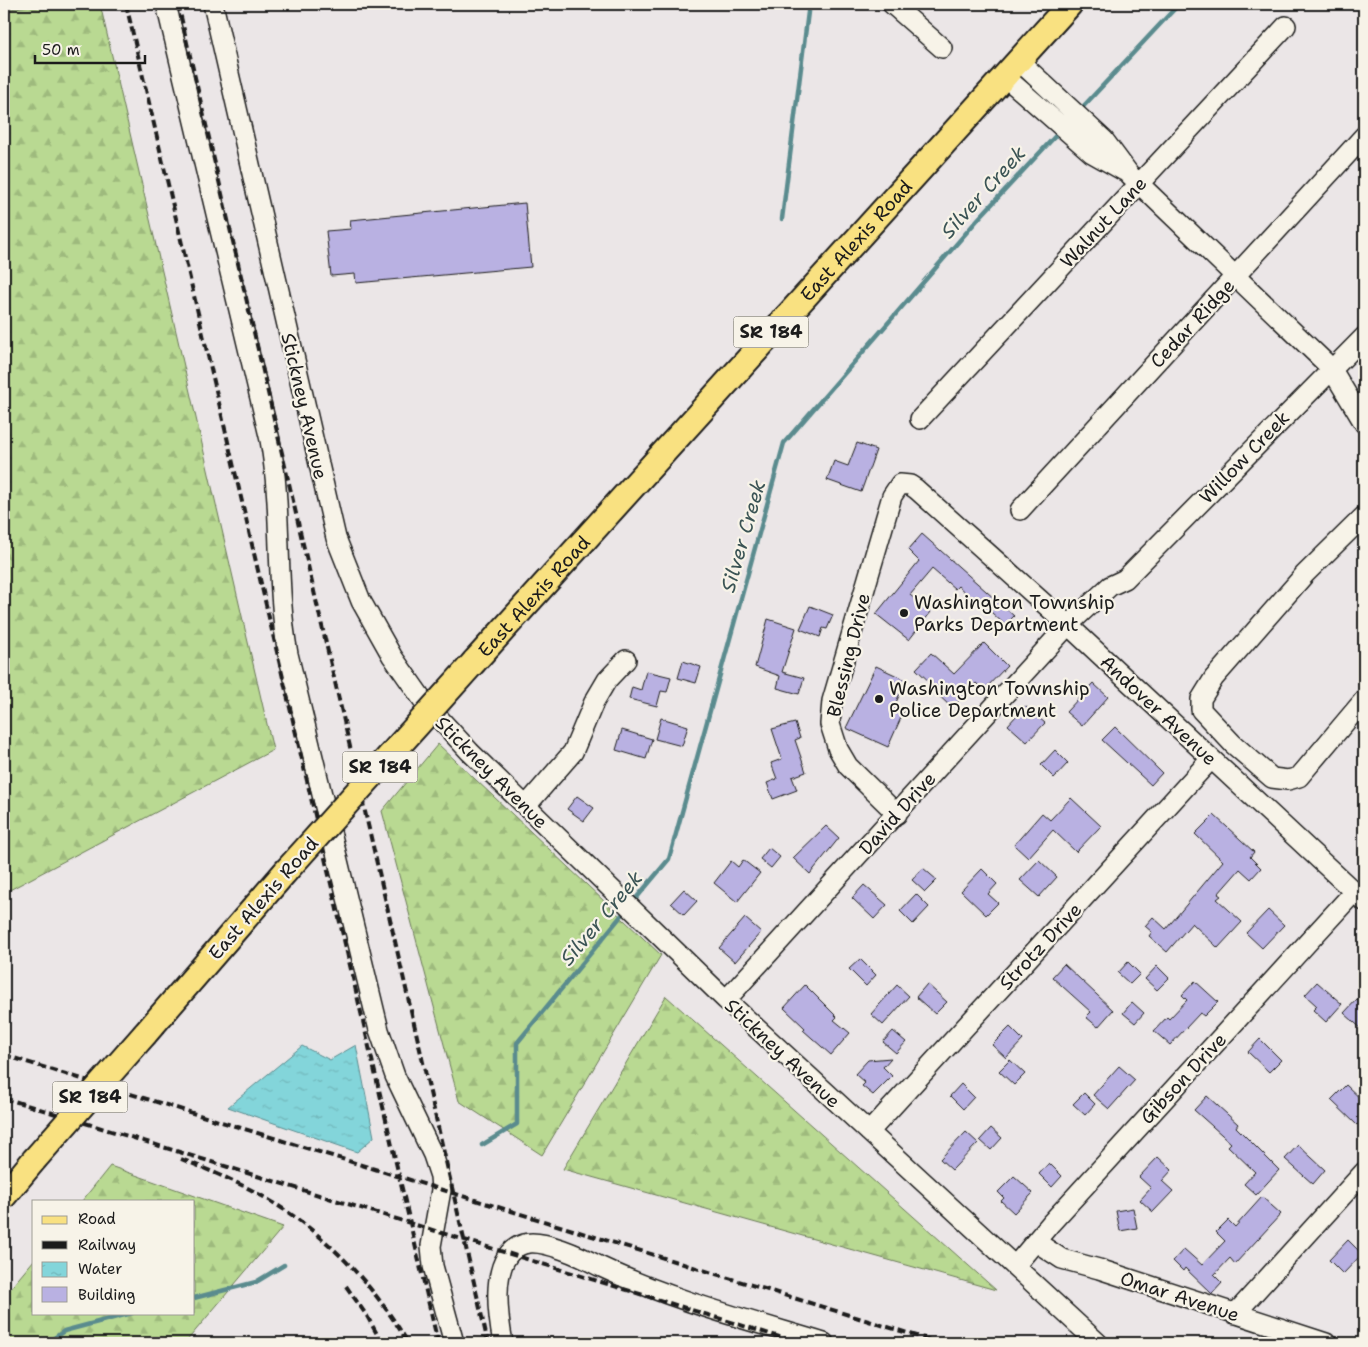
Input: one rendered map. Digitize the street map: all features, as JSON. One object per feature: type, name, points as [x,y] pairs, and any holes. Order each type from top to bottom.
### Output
[{"type":"main road","name":"East Alexis Road","points":[[4,1196],[286,872],[1070,4]]},
{"type":"street","points":[[166,4],[270,440],[277,497],[282,621],[288,654],[379,1030],[395,1076],[433,1155],[440,1176],[441,1190],[431,1246],[433,1266],[454,1343]]},
{"type":"street","name":"Stickney Avenue","points":[[213,4],[336,538],[348,571],[375,629],[428,707],[470,752],[726,1000],[1098,1343]]},
{"type":"street","points":[[892,4],[942,48]]},
{"type":"street","name":"Walnut Lane","points":[[920,419],[1134,179],[1286,26]]},
{"type":"street","points":[[1011,68],[1134,179],[1331,368],[1364,423]]},
{"type":"street","name":"Cedar Ridge","points":[[1020,510],[1364,136]]},
{"type":"street","name":"Willow Creek","points":[[1068,625],[1110,586],[1126,579],[1331,368],[1364,337]]},
{"type":"street","name":"Blessing Drive","points":[[897,814],[848,766],[835,742],[830,715],[842,666],[892,496],[900,484],[906,484]]},
{"type":"street","name":"Andover Avenue","points":[[906,484],[916,489],[1068,625],[1359,897]]},
{"type":"street","points":[[1364,516],[1305,574],[1225,666],[1201,698],[1201,710],[1233,744],[1272,778],[1288,780],[1299,777],[1364,700]]},
{"type":"street","name":"David Drive","points":[[726,1000],[1068,625]]},
{"type":"street","points":[[526,806],[573,752],[598,694],[607,680],[626,660]]},
{"type":"street","name":"Strotz Drive","points":[[869,1132],[1211,759]]},
{"type":"street","name":"Gibson Drive","points":[[1014,1266],[1051,1222],[1359,897]]},
{"type":"street","points":[[1235,1314],[1364,1172]]},
{"type":"street","points":[[503,1343],[498,1309],[501,1271],[509,1254],[523,1244],[532,1242],[572,1253],[620,1276],[688,1301],[824,1343]]},
{"type":"street","name":"Omar Avenue","points":[[1036,1242],[1071,1262],[1098,1269],[1326,1343]]},
{"type":"green space","points":[[41,4],[100,4],[273,750],[4,893],[4,10]]},
{"type":"green space","points":[[438,744],[661,955],[542,1155],[459,1101],[382,811]]},
{"type":"green space","points":[[666,996],[996,1290],[563,1169]]},
{"type":"green space","points":[[110,1166],[283,1227],[185,1343],[4,1343],[4,1296],[32,1262],[32,1314],[195,1314],[195,1200],[83,1200]]},
{"type":"water","points":[[356,1045],[374,1137],[357,1152],[228,1107],[302,1046],[330,1060]]},
{"type":"building","points":[[525,203],[531,267],[356,283],[355,274],[331,276],[326,231],[351,229],[350,220]]},
{"type":"building","points":[[857,443],[876,450],[861,492],[827,480],[834,461],[848,466]]},
{"type":"building","points":[[922,534],[1014,616],[1005,625],[991,612],[989,614],[958,586],[955,589],[932,569],[910,595],[931,612],[909,640],[876,614],[919,561],[908,550]]},
{"type":"building","points":[[810,606],[833,615],[827,629],[823,628],[820,637],[800,629]]},
{"type":"building","points":[[768,619],[796,628],[782,672],[804,678],[799,694],[777,688],[780,676],[755,667]]},
{"type":"building","points":[[984,643],[1007,666],[984,690],[976,683],[952,708],[933,690],[935,687],[916,669],[931,653],[954,674]]},
{"type":"building","points":[[683,661],[701,667],[696,683],[678,678]]},
{"type":"building","name":"Washington Township Police Department","points":[[876,666],[906,680],[894,707],[904,711],[888,747],[846,728]]},
{"type":"building","points":[[646,671],[671,677],[667,692],[661,691],[657,706],[629,699],[632,687],[641,690]]},
{"type":"building","points":[[1093,683],[1108,697],[1082,726],[1066,712]]},
{"type":"building","points":[[1025,706],[1045,723],[1027,742],[1008,725]]},
{"type":"building","points":[[661,718],[688,726],[682,746],[655,739]]},
{"type":"building","points":[[795,723],[800,738],[795,740],[806,772],[792,777],[797,790],[773,799],[767,783],[777,779],[771,763],[782,759],[772,729]]},
{"type":"building","points":[[1115,727],[1162,773],[1151,785],[1102,740]]},
{"type":"building","points":[[622,730],[652,739],[646,759],[616,750]]},
{"type":"building","points":[[1055,750],[1068,763],[1054,778],[1041,765]]},
{"type":"building","points":[[577,796],[594,808],[584,821],[567,809]]},
{"type":"building","points":[[1071,798],[1101,826],[1076,852],[1053,830],[1028,858],[1014,845],[1042,813],[1050,820]]},
{"type":"building","points":[[1214,815],[1254,852],[1250,857],[1261,868],[1251,879],[1240,869],[1218,894],[1221,896],[1217,899],[1242,922],[1218,948],[1192,923],[1167,952],[1149,936],[1152,932],[1145,926],[1153,917],[1166,929],[1223,861],[1195,834]]},
{"type":"building","points":[[826,826],[839,838],[810,874],[793,858]]},
{"type":"building","points":[[769,848],[780,857],[771,868],[760,859]]},
{"type":"building","points":[[743,860],[760,873],[737,902],[714,883],[731,861],[738,867]]},
{"type":"building","points":[[1039,860],[1057,877],[1039,897],[1020,880]]},
{"type":"building","points":[[923,868],[937,880],[925,892],[912,880]]},
{"type":"building","points":[[982,869],[997,884],[988,894],[998,903],[986,915],[961,891]]},
{"type":"building","points":[[864,885],[887,905],[874,919],[852,898]]},
{"type":"building","points":[[684,889],[697,901],[684,915],[671,903]]},
{"type":"building","points":[[916,894],[929,907],[913,924],[900,911]]},
{"type":"building","points":[[1268,910],[1284,925],[1262,948],[1246,933]]},
{"type":"building","points":[[745,918],[761,932],[735,962],[719,948]]},
{"type":"building","points":[[860,959],[876,975],[866,986],[849,969]]},
{"type":"building","points":[[1128,962],[1140,974],[1130,984],[1118,973]]},
{"type":"building","points":[[1064,964],[1113,1010],[1098,1027],[1086,1017],[1091,1012],[1052,977]]},
{"type":"building","points":[[1157,966],[1169,978],[1157,990],[1145,979]]},
{"type":"building","points":[[1195,981],[1218,1002],[1204,1016],[1200,1013],[1170,1045],[1154,1031],[1167,1017],[1169,1019],[1187,1000],[1182,995]]},
{"type":"building","points":[[1317,982],[1342,1004],[1326,1022],[1313,1010],[1317,1006],[1305,995]]},
{"type":"building","points":[[927,984],[947,1002],[935,1014],[916,997]]},
{"type":"building","points":[[805,985],[837,1017],[834,1020],[850,1033],[831,1055],[803,1030],[805,1028],[784,1008]]},
{"type":"building","points":[[897,985],[909,996],[883,1025],[871,1014]]},
{"type":"building","points":[[1357,999],[1364,1005],[1364,1031],[1344,1013]]},
{"type":"building","points":[[1132,1002],[1144,1013],[1135,1023],[1123,1013]]},
{"type":"building","points":[[1010,1027],[1023,1040],[1006,1058],[992,1045]]},
{"type":"building","points":[[893,1031],[906,1042],[896,1053],[883,1042]]},
{"type":"building","points":[[1260,1039],[1281,1060],[1269,1072],[1248,1052]]},
{"type":"building","points":[[891,1058],[883,1067],[892,1076],[873,1095],[862,1086],[865,1083],[855,1074],[868,1060]]},
{"type":"building","points":[[1010,1060],[1025,1074],[1014,1085],[999,1071]]},
{"type":"building","points":[[1119,1066],[1135,1080],[1109,1109],[1093,1095]]},
{"type":"building","points":[[961,1084],[974,1097],[963,1109],[950,1096]]},
{"type":"building","points":[[1346,1085],[1364,1102],[1364,1118],[1357,1125],[1331,1100]]},
{"type":"building","points":[[1084,1093],[1095,1104],[1085,1115],[1073,1104]]},
{"type":"building","points":[[1207,1096],[1238,1124],[1236,1127],[1279,1170],[1256,1195],[1244,1184],[1255,1172],[1228,1146],[1231,1143],[1194,1110]]},
{"type":"building","points":[[991,1128],[1002,1138],[991,1150],[980,1140]]},
{"type":"building","points":[[966,1132],[978,1143],[952,1170],[940,1159]]},
{"type":"building","points":[[1298,1145],[1325,1170],[1313,1184],[1285,1159]]},
{"type":"building","points":[[1158,1157],[1172,1170],[1162,1181],[1173,1191],[1153,1212],[1140,1200],[1151,1188],[1139,1177]]},
{"type":"building","points":[[1049,1163],[1062,1176],[1052,1187],[1039,1174]]},
{"type":"building","points":[[1014,1176],[1033,1193],[1014,1213],[1001,1201],[1004,1198],[998,1192]]},
{"type":"building","points":[[1262,1197],[1281,1214],[1235,1264],[1230,1258],[1214,1275],[1222,1283],[1212,1294],[1185,1268],[1183,1271],[1173,1261],[1184,1249],[1202,1265],[1225,1241],[1216,1232],[1228,1220],[1235,1227]]},
{"type":"building","points":[[1133,1208],[1137,1228],[1120,1231],[1116,1211]]},
{"type":"building","points":[[1348,1240],[1362,1254],[1343,1274],[1329,1260]]},
{"type":"waterway","points":[[782,219],[809,4]]},
{"type":"waterway","name":"Silver Creek","points":[[1079,111],[1179,4]]},
{"type":"waterway","name":"Silver Creek","points":[[633,902],[669,859],[784,443],[979,218],[1060,131]]},
{"type":"waterway","name":"Silver Creek","points":[[482,1145],[517,1124],[517,1043],[626,910]]},
{"type":"waterway","name":"Silver Creek","points":[[195,1298],[256,1282],[284,1265]]},
{"type":"waterway","name":"Silver Creek","points":[[47,1343],[64,1331],[128,1314]]},
{"type":"railway","points":[[126,4],[438,1343]]},
{"type":"railway","points":[[178,4],[488,1343]]},
{"type":"railway","points":[[4,1055],[940,1343]]},
{"type":"railway","points":[[4,1098],[799,1343]]},
{"type":"railway","points":[[181,1159],[228,1178],[255,1192],[300,1221],[322,1238],[342,1257],[378,1298],[408,1343]]},
{"type":"railway","points":[[346,1286],[367,1316],[382,1343]]},
{"type":"place","name":"Washington Township Parks Department","points":[[904,613]]},
{"type":"place","name":"Washington Township Police Department","points":[[879,699]]}]
